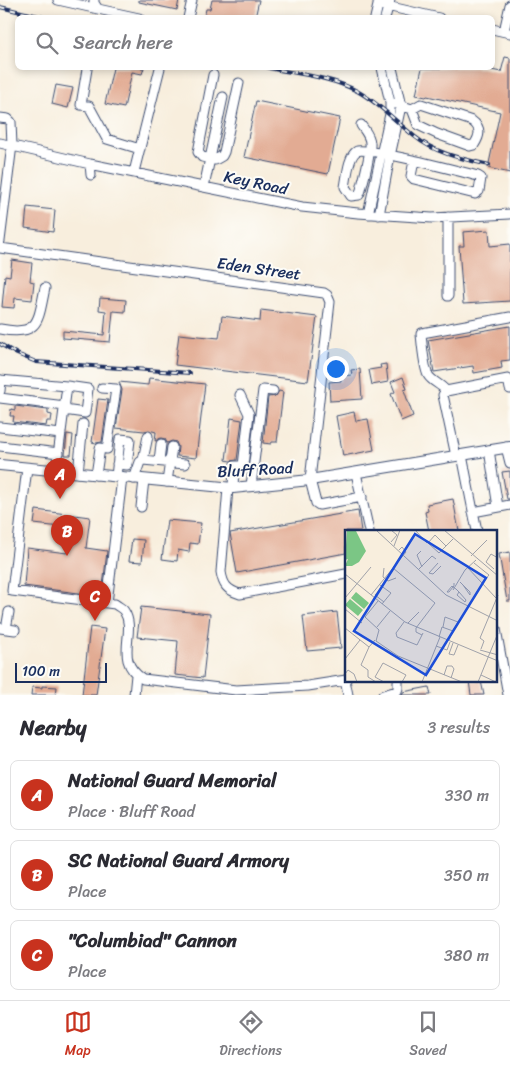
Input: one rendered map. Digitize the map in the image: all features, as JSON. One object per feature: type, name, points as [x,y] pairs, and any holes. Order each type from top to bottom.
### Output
[{"type":"main road","name":"Bluff Road","points":[[0,465],[231,488],[310,480],[508,447]]},
{"type":"street","points":[[58,0],[96,5],[128,15]]},
{"type":"street","points":[[189,15],[192,0]]},
{"type":"street","points":[[376,15],[378,2],[389,3],[403,14]]},
{"type":"street","points":[[507,32],[510,6]]},
{"type":"street","points":[[87,70],[81,105],[89,106],[107,139],[140,149]]},
{"type":"street","points":[[134,172],[160,70]]},
{"type":"street","points":[[379,214],[390,114],[390,102],[382,70]]},
{"type":"street","points":[[368,214],[401,106],[392,70]]},
{"type":"street","points":[[213,75],[198,152],[202,157],[218,159],[224,152],[239,83]]},
{"type":"street","points":[[210,94],[235,101]]},
{"type":"street","points":[[204,187],[223,97]]},
{"type":"street","points":[[390,102],[412,109],[421,104],[472,121],[477,124],[480,130],[478,139],[474,145],[470,146],[436,134],[418,125],[412,109]]},
{"type":"street","points":[[0,118],[11,122],[10,138],[12,145],[0,241]]},
{"type":"street","points":[[361,126],[370,140],[369,152],[361,190],[359,194],[351,196],[345,187],[351,160],[357,151],[369,152],[414,160],[478,176],[481,178],[479,191],[475,194],[414,179],[411,176],[414,160]]},
{"type":"street","name":"Key Road","points":[[0,143],[90,164],[302,207],[432,218],[510,214]]},
{"type":"street","points":[[90,164],[91,175]]},
{"type":"street","points":[[448,217],[448,296]]},
{"type":"street","name":"Eden Street","points":[[0,248],[320,291],[327,295],[330,302],[310,480]]},
{"type":"street","points":[[0,329],[14,332],[29,330],[38,321],[45,288]]},
{"type":"street","points":[[446,391],[427,375],[422,332],[510,317]]},
{"type":"street","points":[[446,391],[509,379],[510,389]]},
{"type":"street","points":[[0,391],[1,380],[88,389],[85,412],[0,398]]},
{"type":"street","points":[[56,471],[67,386]]},
{"type":"street","points":[[96,475],[100,448],[107,449],[116,390],[102,388]]},
{"type":"street","points":[[251,486],[263,390],[273,391]]},
{"type":"street","points":[[446,391],[443,395],[477,530]]},
{"type":"street","points":[[240,395],[249,414],[243,466],[234,466],[221,572],[223,584],[230,590],[240,594],[345,574]]},
{"type":"street","points":[[78,473],[83,424]]},
{"type":"street","points":[[0,427],[61,434]]},
{"type":"street","points":[[141,507],[140,462],[143,460],[148,436]]},
{"type":"street","points":[[159,462],[161,444]]},
{"type":"street","points":[[0,446],[59,453]]},
{"type":"street","points":[[167,482],[172,447]]},
{"type":"street","points":[[508,447],[510,463]]},
{"type":"street","points":[[489,450],[498,507]]},
{"type":"street","points":[[143,460],[185,464]]},
{"type":"street","points":[[107,603],[119,477],[117,464]]},
{"type":"street","points":[[27,468],[12,591],[114,604],[124,610],[128,622],[129,666],[136,675],[143,679],[260,692],[284,691],[345,680]]},
{"type":"street","points":[[356,473],[369,530]]},
{"type":"street","points":[[310,480],[316,502],[319,505],[362,498]]},
{"type":"street","points":[[473,512],[510,505]]},
{"type":"street","points":[[7,629],[9,612]]},
{"type":"street","points":[[498,637],[508,695]]},
{"type":"street","points":[[134,695],[136,675]]},
{"type":"street","points":[[346,682],[348,695]]},
{"type":"street","points":[[383,695],[397,691],[398,682]]},
{"type":"building","points":[[139,0],[179,0],[177,10],[139,2]]},
{"type":"building","points":[[212,0],[259,0],[256,15],[205,15],[206,9],[210,9]]},
{"type":"building","points":[[505,57],[510,58],[510,173],[488,168],[500,112],[416,95],[422,70],[492,70],[501,72]]},
{"type":"building","points":[[113,70],[143,70],[142,74],[132,72],[124,108],[105,104]]},
{"type":"building","points":[[56,85],[73,88],[68,108],[52,104]]},
{"type":"building","points":[[256,101],[340,118],[328,174],[244,157]]},
{"type":"building","points":[[27,207],[55,210],[53,232],[25,228]]},
{"type":"building","points":[[489,230],[490,246],[510,244],[510,301],[463,304],[459,246],[464,246],[463,232]]},
{"type":"building","points":[[12,260],[32,263],[30,281],[34,282],[32,300],[15,298],[14,308],[2,307],[5,275],[10,276]]},
{"type":"building","points":[[100,298],[126,300],[125,312],[113,311],[110,342],[63,338],[63,331],[104,335],[106,311],[99,310]]},
{"type":"building","points":[[261,310],[317,317],[308,381],[175,365],[179,334],[219,338],[222,316],[260,321]]},
{"type":"building","points":[[510,326],[510,360],[501,361],[502,368],[474,373],[473,366],[434,372],[428,340]]},
{"type":"building","points":[[386,364],[388,382],[372,385],[369,370],[381,368],[380,365]]},
{"type":"building","points":[[360,369],[362,399],[330,401],[329,382],[341,381],[341,376],[352,375],[351,370]]},
{"type":"building","points":[[403,377],[407,389],[404,390],[413,416],[401,421],[391,394],[395,392],[391,382]]},
{"type":"building","points":[[149,378],[205,384],[196,458],[177,456],[178,447],[176,442],[167,443],[165,439],[161,438],[155,441],[156,432],[116,428],[122,390],[119,382],[148,385]]},
{"type":"building","points":[[279,391],[283,392],[277,442],[272,442],[271,444],[263,443],[268,397],[276,396]]},
{"type":"building","points":[[98,399],[108,400],[102,442],[96,443],[92,442]]},
{"type":"building","points":[[15,406],[48,410],[48,414],[52,415],[51,421],[47,421],[46,426],[13,422],[14,416],[10,416],[11,409],[15,410]]},
{"type":"building","points":[[354,412],[356,421],[368,419],[374,450],[343,456],[336,416]]},
{"type":"building","points":[[231,418],[242,420],[237,460],[230,461],[226,460]]},
{"type":"building","points":[[67,434],[73,435],[71,455],[65,455]]},
{"type":"building","points":[[510,471],[510,499],[507,499],[502,472]]},
{"type":"building","points":[[453,499],[459,530],[429,530],[425,512],[428,511],[427,504]]},
{"type":"building","points":[[36,510],[90,517],[86,548],[107,551],[102,596],[24,586],[27,548],[67,553],[70,528],[34,524]]},
{"type":"building","points":[[358,511],[361,530],[345,530],[345,553],[237,573],[230,533]]},
{"type":"building","points":[[167,520],[201,523],[198,544],[190,543],[189,552],[178,550],[177,561],[162,559]]},
{"type":"building","points":[[132,539],[144,540],[142,562],[129,561]]},
{"type":"building","points":[[510,552],[510,601],[507,601],[499,554]]},
{"type":"building","points":[[141,607],[210,614],[203,678],[175,675],[178,641],[137,637]]},
{"type":"building","points":[[337,612],[341,648],[307,651],[303,616]]},
{"type":"building","points":[[90,627],[105,629],[96,695],[82,695]]},
{"type":"building","points":[[469,682],[481,682],[484,695],[471,695]]},
{"type":"building","points":[[42,686],[57,687],[56,695],[31,695],[32,687],[42,688]]},
{"type":"building","points":[[429,687],[431,695],[402,695],[403,692]]},
{"type":"railway","points":[[0,7],[34,15]]},
{"type":"railway","points":[[279,70],[347,86],[373,101],[422,142],[441,152],[489,165]]},
{"type":"railway","points":[[0,344],[36,362],[190,373]]},
{"type":"place","name":"National Guard Memorial","points":[[60,499]]},
{"type":"place","name":"SC National Guard Armory","points":[[67,556]]},
{"type":"place","name":"\"Columbiad\" Cannon","points":[[95,621]]}]
